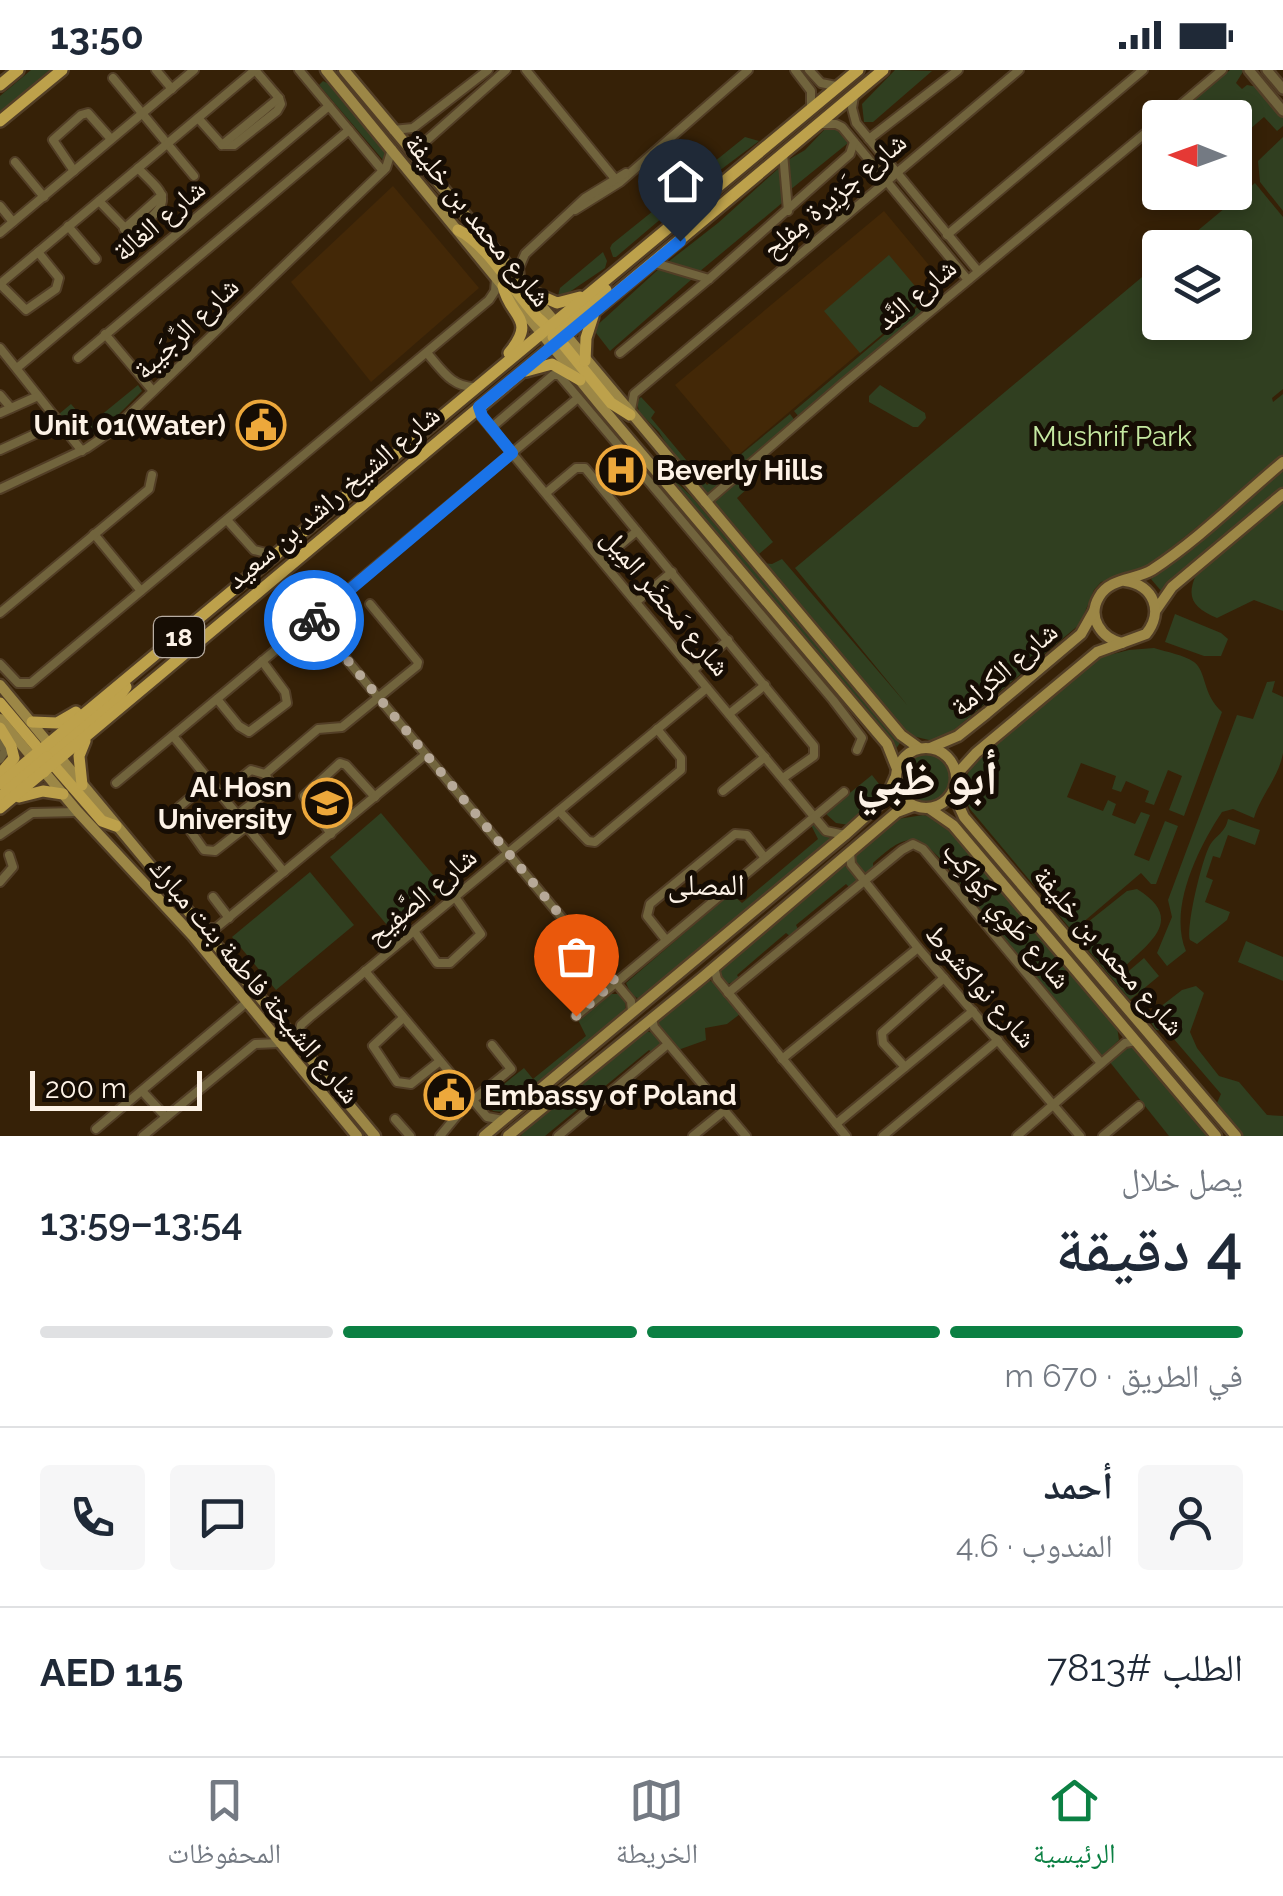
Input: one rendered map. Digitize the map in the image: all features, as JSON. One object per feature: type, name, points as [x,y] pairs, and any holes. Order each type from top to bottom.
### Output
[{"type":"main road","points":[[0,85],[18,70]]},
{"type":"main road","points":[[0,122],[62,70]]},
{"type":"main road","name":"شارع محمد بن خليفة","points":[[326,70],[500,282],[585,360],[901,735],[925,748]]},
{"type":"main road","name":"شارع محمد بن خليفة","points":[[344,70],[532,292],[580,380],[887,744],[896,773]]},
{"type":"main road","name":"شارع الشيخ راشد بن سعيد","points":[[0,784],[87,737],[480,409],[518,374],[588,294],[858,70]]},
{"type":"main road","name":"شارع الشيخ راشد بن سعيد","points":[[4,802],[98,704],[476,386],[554,334],[596,312],[884,70]]},
{"type":"main road","points":[[488,238],[490,224]]},
{"type":"main road","points":[[458,230],[488,255],[611,403],[630,415]]},
{"type":"main road","points":[[480,409],[499,380],[630,270],[642,251]]},
{"type":"main road","points":[[497,370],[523,331],[521,319],[500,282]]},
{"type":"main road","points":[[532,292],[557,303],[588,294]]},
{"type":"main road","points":[[585,360],[587,331],[596,312]]},
{"type":"main road","points":[[518,374],[552,364],[580,380]]},
{"type":"main road","points":[[1125,581],[1149,592],[1156,610],[1146,634],[1123,643],[1102,632],[1094,610],[1104,590],[1125,581],[1140,578],[1162,563],[1283,462]]},
{"type":"main road","points":[[1156,610],[1172,587],[1283,494]]},
{"type":"main road","name":"شارع الكرامة","points":[[925,748],[958,736],[1081,634],[1094,610]]},
{"type":"main road","name":"شارع الكرامة","points":[[956,775],[976,753],[1098,652],[1123,643]]},
{"type":"main road","points":[[47,758],[117,699],[132,677]]},
{"type":"main road","name":"شارع الشيخة فاطمة بنت مبارك","points":[[0,685],[32,722],[62,794],[193,936],[357,1136]]},
{"type":"main road","points":[[0,704],[102,821],[116,826]]},
{"type":"main road","points":[[32,722],[57,724],[98,704]]},
{"type":"main road","name":"شارع الشيخة فاطمة بنت مبارك","points":[[0,718],[82,785],[375,1136]]},
{"type":"main road","points":[[0,728],[14,755],[12,763],[0,774]]},
{"type":"main road","points":[[82,785],[80,756],[87,737]]},
{"type":"main road","points":[[486,1135],[635,1005],[886,798],[910,752],[925,748],[948,757],[956,775],[953,793],[939,806],[913,806],[897,812],[716,973],[704,977],[519,1131],[508,1136]]},
{"type":"main road","points":[[896,773],[900,794],[913,806]]},
{"type":"main road","points":[[4,802],[43,792],[62,794]]},
{"type":"main road","name":"شارع محمد بن خليفة","points":[[953,793],[964,817],[1236,1136]]},
{"type":"main road","name":"شارع محمد بن خليفة","points":[[930,809],[953,825],[1130,1039],[1216,1136]]},
{"type":"street","points":[[156,70],[172,89]]},
{"type":"street","points":[[0,233],[194,70]]},
{"type":"street","points":[[38,252],[59,278],[56,290],[26,310],[0,284],[167,143],[255,70],[279,98],[222,144],[198,118]]},
{"type":"street","name":"شارع محمد بن خليفة","points":[[299,70],[383,170]]},
{"type":"street","points":[[393,130],[413,128],[488,70]]},
{"type":"street","points":[[421,163],[423,145],[506,70]]},
{"type":"street","points":[[526,70],[617,181]]},
{"type":"street","points":[[520,277],[522,258],[534,245],[628,173],[748,70]]},
{"type":"street","points":[[796,70],[811,91],[812,108]]},
{"type":"street","points":[[809,70],[825,85],[840,85]]},
{"type":"street","points":[[817,78],[827,70]]},
{"type":"street","points":[[948,70],[957,70]]},
{"type":"street","points":[[869,139],[957,70]]},
{"type":"street","name":"شارع جَزِيرة مِفلِح","points":[[634,394],[1018,70]]},
{"type":"street","points":[[947,234],[1142,70]]},
{"type":"street","name":"شارع النَّد","points":[[1186,100],[1222,70]]},
{"type":"street","points":[[1248,70],[1283,111]]},
{"type":"street","points":[[1267,70],[1283,89]]},
{"type":"street","points":[[113,78],[194,176]]},
{"type":"street","points":[[854,95],[854,118],[978,271]]},
{"type":"street","name":"شارع الغالة","points":[[17,368],[329,106]]},
{"type":"street","points":[[74,171],[54,146],[57,135],[88,113],[111,139]]},
{"type":"street","points":[[432,114],[432,125],[442,128]]},
{"type":"street","points":[[818,124],[836,124],[854,142],[968,280]]},
{"type":"street","points":[[78,358],[349,130]]},
{"type":"street","name":"شارع النَّد","points":[[704,503],[1142,136]]},
{"type":"street","points":[[620,353],[788,211],[850,154],[854,142]]},
{"type":"street","name":"شارع الرِّجَيبة","points":[[0,489],[82,451],[114,430],[383,170],[392,149]]},
{"type":"street","points":[[783,153],[788,211]]},
{"type":"street","points":[[850,154],[862,154]]},
{"type":"street","points":[[15,162],[44,197]]},
{"type":"street","points":[[99,201],[124,229],[135,230],[159,211],[162,195],[138,168]]},
{"type":"street","points":[[383,170],[407,168]]},
{"type":"street","points":[[0,206],[13,222]]},
{"type":"street","points":[[68,226],[96,260]]},
{"type":"street","points":[[655,263],[709,280]]},
{"type":"street","points":[[0,664],[18,683],[31,683],[482,306],[500,282]]},
{"type":"street","points":[[106,334],[153,391]]},
{"type":"street","points":[[0,348],[82,451]]},
{"type":"street","points":[[427,353],[452,381],[476,386]]},
{"type":"street","points":[[491,428],[553,375],[559,375],[833,700],[862,738],[856,750]]},
{"type":"street","points":[[452,381],[454,405]]},
{"type":"street","points":[[612,394],[634,394],[630,415]]},
{"type":"street","points":[[0,395],[12,408]]},
{"type":"street","points":[[0,413],[38,396]]},
{"type":"street","points":[[116,784],[578,398]]},
{"type":"street","points":[[601,406],[604,428]]},
{"type":"street","name":"شارع مَحضَر المِيل","points":[[480,409],[491,428],[826,830]]},
{"type":"street","points":[[0,450],[59,423]]},
{"type":"street","points":[[546,493],[576,468],[585,468],[672,572],[816,750],[814,756],[782,778]]},
{"type":"street","points":[[0,613],[149,488],[152,475]]},
{"type":"street","points":[[695,533],[698,516]]},
{"type":"street","points":[[228,520],[254,550],[255,573]]},
{"type":"street","points":[[602,560],[638,531]]},
{"type":"street","points":[[94,534],[142,591]]},
{"type":"street","points":[[254,550],[278,554]]},
{"type":"street","points":[[636,602],[672,572]]},
{"type":"street","points":[[265,774],[318,730],[342,727],[418,662],[370,604]]},
{"type":"street","points":[[313,619],[635,1005]]},
{"type":"street","points":[[693,670],[728,640]]},
{"type":"street","points":[[217,699],[239,726],[249,732],[287,703],[285,692],[262,661]]},
{"type":"street","points":[[729,714],[764,685]]},
{"type":"street","name":"شارع الصَّفِيح","points":[[301,1025],[708,688]]},
{"type":"street","points":[[833,700],[852,702],[844,714]]},
{"type":"street","points":[[559,810],[588,841],[595,842],[681,770],[681,758],[658,729]]},
{"type":"street","points":[[173,736],[284,872]]},
{"type":"street","points":[[0,742],[5,751],[0,759]]},
{"type":"street","points":[[203,928],[216,928],[230,918],[425,755]]},
{"type":"street","points":[[723,791],[765,757]]},
{"type":"street","points":[[330,834],[304,796],[340,763],[346,764],[374,797]]},
{"type":"street","points":[[220,794],[251,770],[265,774],[270,783],[266,792],[238,815]]},
{"type":"street","points":[[210,781],[178,806],[177,812],[204,850],[215,850],[246,826]]},
{"type":"street","points":[[576,1016],[844,792]]},
{"type":"street","points":[[0,835],[32,813],[78,812]]},
{"type":"street","points":[[826,851],[826,830],[845,835]]},
{"type":"street","points":[[666,940],[647,916],[650,904],[706,857],[741,833],[766,858]]},
{"type":"street","name":"شارع طَوِي كِواكِب","points":[[728,993],[914,844],[923,849],[1101,1063]]},
{"type":"street","points":[[3,880],[12,867],[10,855]]},
{"type":"street","name":"شارع نواكشوط","points":[[846,859],[1080,1136]]},
{"type":"street","points":[[213,897],[230,918]]},
{"type":"street","points":[[414,931],[437,963],[450,963],[481,934],[456,897]]},
{"type":"street","points":[[214,942],[216,928]]},
{"type":"street","points":[[782,1058],[918,948]]},
{"type":"street","points":[[581,971],[595,957]]},
{"type":"street","points":[[365,971],[472,1100],[488,1117],[504,1120]]},
{"type":"street","points":[[716,973],[839,1131],[904,1067],[972,1011]]},
{"type":"street","points":[[904,1067],[883,1044],[882,1033],[944,978]]},
{"type":"street","points":[[96,1129],[247,1002]]},
{"type":"street","points":[[403,1018],[373,1046],[398,1082],[410,1084],[440,1061]]},
{"type":"street","points":[[650,1023],[746,1136]]},
{"type":"street","points":[[283,1024],[301,1025],[298,1042]]},
{"type":"street","points":[[1017,1136],[1130,1039]]},
{"type":"street","points":[[883,1136],[998,1040]]},
{"type":"street","points":[[143,1136],[255,1044],[282,1044]]},
{"type":"street","points":[[558,1136],[668,1044]]},
{"type":"street","points":[[440,1136],[472,1100],[510,1070],[492,1045]]},
{"type":"street","points":[[142,1091],[166,1117]]},
{"type":"street","points":[[1103,1136],[1139,1106]]},
{"type":"street","points":[[693,1136],[725,1110]]},
{"type":"street","points":[[486,1135],[488,1117]]},
{"type":"street","points":[[395,1119],[410,1136]]},
{"type":"street","points":[[1116,1124],[1126,1136]]},
{"type":"shaded area","points":[[393,186],[479,288],[371,382],[291,282]]},
{"type":"shaded area","points":[[884,211],[943,282],[736,457],[675,385]]},
{"type":"green space","points":[[31,70],[50,70],[0,113],[0,96]]},
{"type":"green space","points":[[895,70],[932,71],[873,122],[864,122],[862,104]]},
{"type":"green space","points":[[1230,70],[1244,70],[1236,83],[1242,89],[1247,85],[1258,87],[1283,116],[1283,126],[1277,131],[1264,117],[1252,127],[1252,100],[1194,100]]},
{"type":"green space","points":[[323,81],[331,85],[380,145],[385,154],[383,160],[319,85]]},
{"type":"green space","points":[[826,128],[835,128],[848,143],[790,190],[788,160],[805,150]]},
{"type":"green space","points":[[745,137],[759,141],[613,257],[612,244]]},
{"type":"green space","points":[[1283,137],[1283,211],[1260,182],[1258,161]]},
{"type":"green space","points":[[779,168],[782,203],[699,272],[668,262],[718,223]]},
{"type":"green space","name":"Mushrif Park","points":[[1255,183],[1283,217],[1283,389],[1272,398],[1273,402],[1283,394],[1283,457],[1144,570],[1101,582],[1080,624],[947,736],[933,741],[908,735],[761,563],[772,564],[782,559],[908,706],[795,568],[1142,277],[1142,340],[1252,340],[1252,230],[1198,230],[1223,210],[1252,210]]},
{"type":"green space","points":[[603,252],[605,268],[558,296],[560,288]]},
{"type":"green space","points":[[889,255],[925,298],[860,353],[824,311]]},
{"type":"green space","points":[[661,267],[692,279],[610,351],[593,329]]},
{"type":"green space","points":[[927,299],[933,306],[800,418],[794,411]]},
{"type":"green space","points":[[138,385],[142,391],[104,429],[86,439],[76,435],[59,414],[71,404],[89,425]]},
{"type":"green space","points":[[880,385],[925,413],[926,418],[918,427],[869,402],[869,396]]},
{"type":"green space","points":[[641,397],[655,412],[651,418],[707,485],[722,472],[723,482],[708,495],[639,412],[637,401]]},
{"type":"green space","points":[[790,414],[796,422],[734,472],[728,465]]},
{"type":"green space","points":[[1283,470],[1283,488],[1162,592],[1151,579]]},
{"type":"green space","points":[[665,471],[691,496],[900,743],[895,750],[878,725]]},
{"type":"green space","points":[[741,477],[749,487],[737,498],[773,542],[759,554],[713,500]]},
{"type":"green space","points":[[1283,502],[1283,611],[1254,600],[1217,618],[1203,610],[1192,597],[1196,575]]},
{"type":"green space","points":[[1175,614],[1228,639],[1221,656],[1204,656],[1165,642]]},
{"type":"green space","points":[[1154,648],[1194,662],[1222,712],[1184,816],[1169,810],[1182,776],[1168,770],[1154,805],[1145,802],[1149,791],[1126,781],[1121,792],[1112,789],[1116,776],[1081,763],[1067,797],[1103,811],[1108,800],[1116,804],[1112,815],[1135,824],[1141,812],[1150,815],[1134,855],[1149,861],[1165,821],[1178,826],[1156,884],[1141,873],[1081,924],[1127,891],[1137,889],[1152,900],[1161,921],[1158,931],[1120,971],[1124,975],[1144,958],[1159,976],[1130,1000],[970,809],[964,785],[975,762],[1101,657]]},
{"type":"green space","points":[[1275,681],[1272,692],[1283,697],[1283,753],[1278,770],[1254,818],[1233,809],[1222,812],[1213,827],[1195,861],[1183,898],[1181,934],[1186,951],[1167,966],[1157,953],[1172,917],[1168,900],[1237,715],[1253,719],[1267,682]]},
{"type":"green space","points":[[927,752],[946,759],[953,778],[946,797],[927,804],[908,797],[901,778],[908,759]]},
{"type":"green space","points":[[872,775],[886,793],[849,825],[836,823],[825,813]]},
{"type":"green space","points":[[381,813],[444,888],[392,931],[330,857]]},
{"type":"green space","points":[[923,815],[939,818],[952,829],[1117,1027],[1119,1040],[1102,1056],[1004,942],[948,867],[928,848],[913,840],[901,842],[864,874],[855,861],[856,853],[898,819]]},
{"type":"green space","points":[[1228,819],[1260,830],[1255,845],[1228,835],[1220,858],[1213,856],[1206,877],[1213,880],[1205,902],[1230,912],[1227,920],[1197,944],[1190,940],[1189,932],[1199,878],[1210,845]]},
{"type":"green space","points":[[815,823],[828,832],[830,839],[781,887],[645,997],[639,999],[631,994],[626,983],[731,893],[742,903],[818,839],[811,825]]},
{"type":"green space","points":[[844,865],[856,876],[856,882],[850,888],[846,884],[796,925],[799,931],[791,937],[786,933],[737,975],[740,980],[727,984],[716,967]]},
{"type":"green space","points":[[310,872],[354,925],[276,990],[232,937]]},
{"type":"green space","points":[[1246,941],[1283,957],[1283,981],[1238,962]]},
{"type":"green space","points":[[705,979],[718,984],[740,1014],[727,1024],[705,1028],[706,1040],[678,1050],[657,1019]]},
{"type":"green space","points":[[1196,986],[1204,993],[1190,1032],[1197,1048],[1219,1076],[1239,1082],[1267,1115],[1283,1116],[1283,1136],[1242,1136],[1216,1105],[1221,1094],[1167,1031],[1156,1030],[1150,1021],[1151,1014],[1182,990]]},
{"type":"green space","points":[[611,994],[618,994],[625,1001],[626,1012],[504,1112],[493,1111],[485,1099],[524,1068],[533,1079],[586,1036],[578,1020]]},
{"type":"green space","points":[[643,1030],[653,1033],[662,1045],[653,1053],[649,1050],[598,1092],[600,1097],[594,1103],[590,1099],[545,1136],[521,1136],[568,1090]]},
{"type":"green space","points":[[1129,1047],[1137,1049],[1210,1136],[1169,1136],[1109,1061]]},
{"type":"way so far","points":[[314,620],[615,981],[576,1016]]},
{"type":"place","name":"Unit 01(Water)","points":[[261,425]]},
{"type":"place","name":"Beverly Hills","points":[[621,470]]},
{"type":"place","name":"Al Hosn University","points":[[327,803]]},
{"type":"place","name":"Embassy of Poland","points":[[449,1095]]},
{"type":"district","name":"أبو ظبي","points":[[927,778]]},
{"type":"district","name":"المصلى","points":[[706,884]]},
{"type":"route","points":[[314,620],[512,453],[479,407],[680,241]]}]
